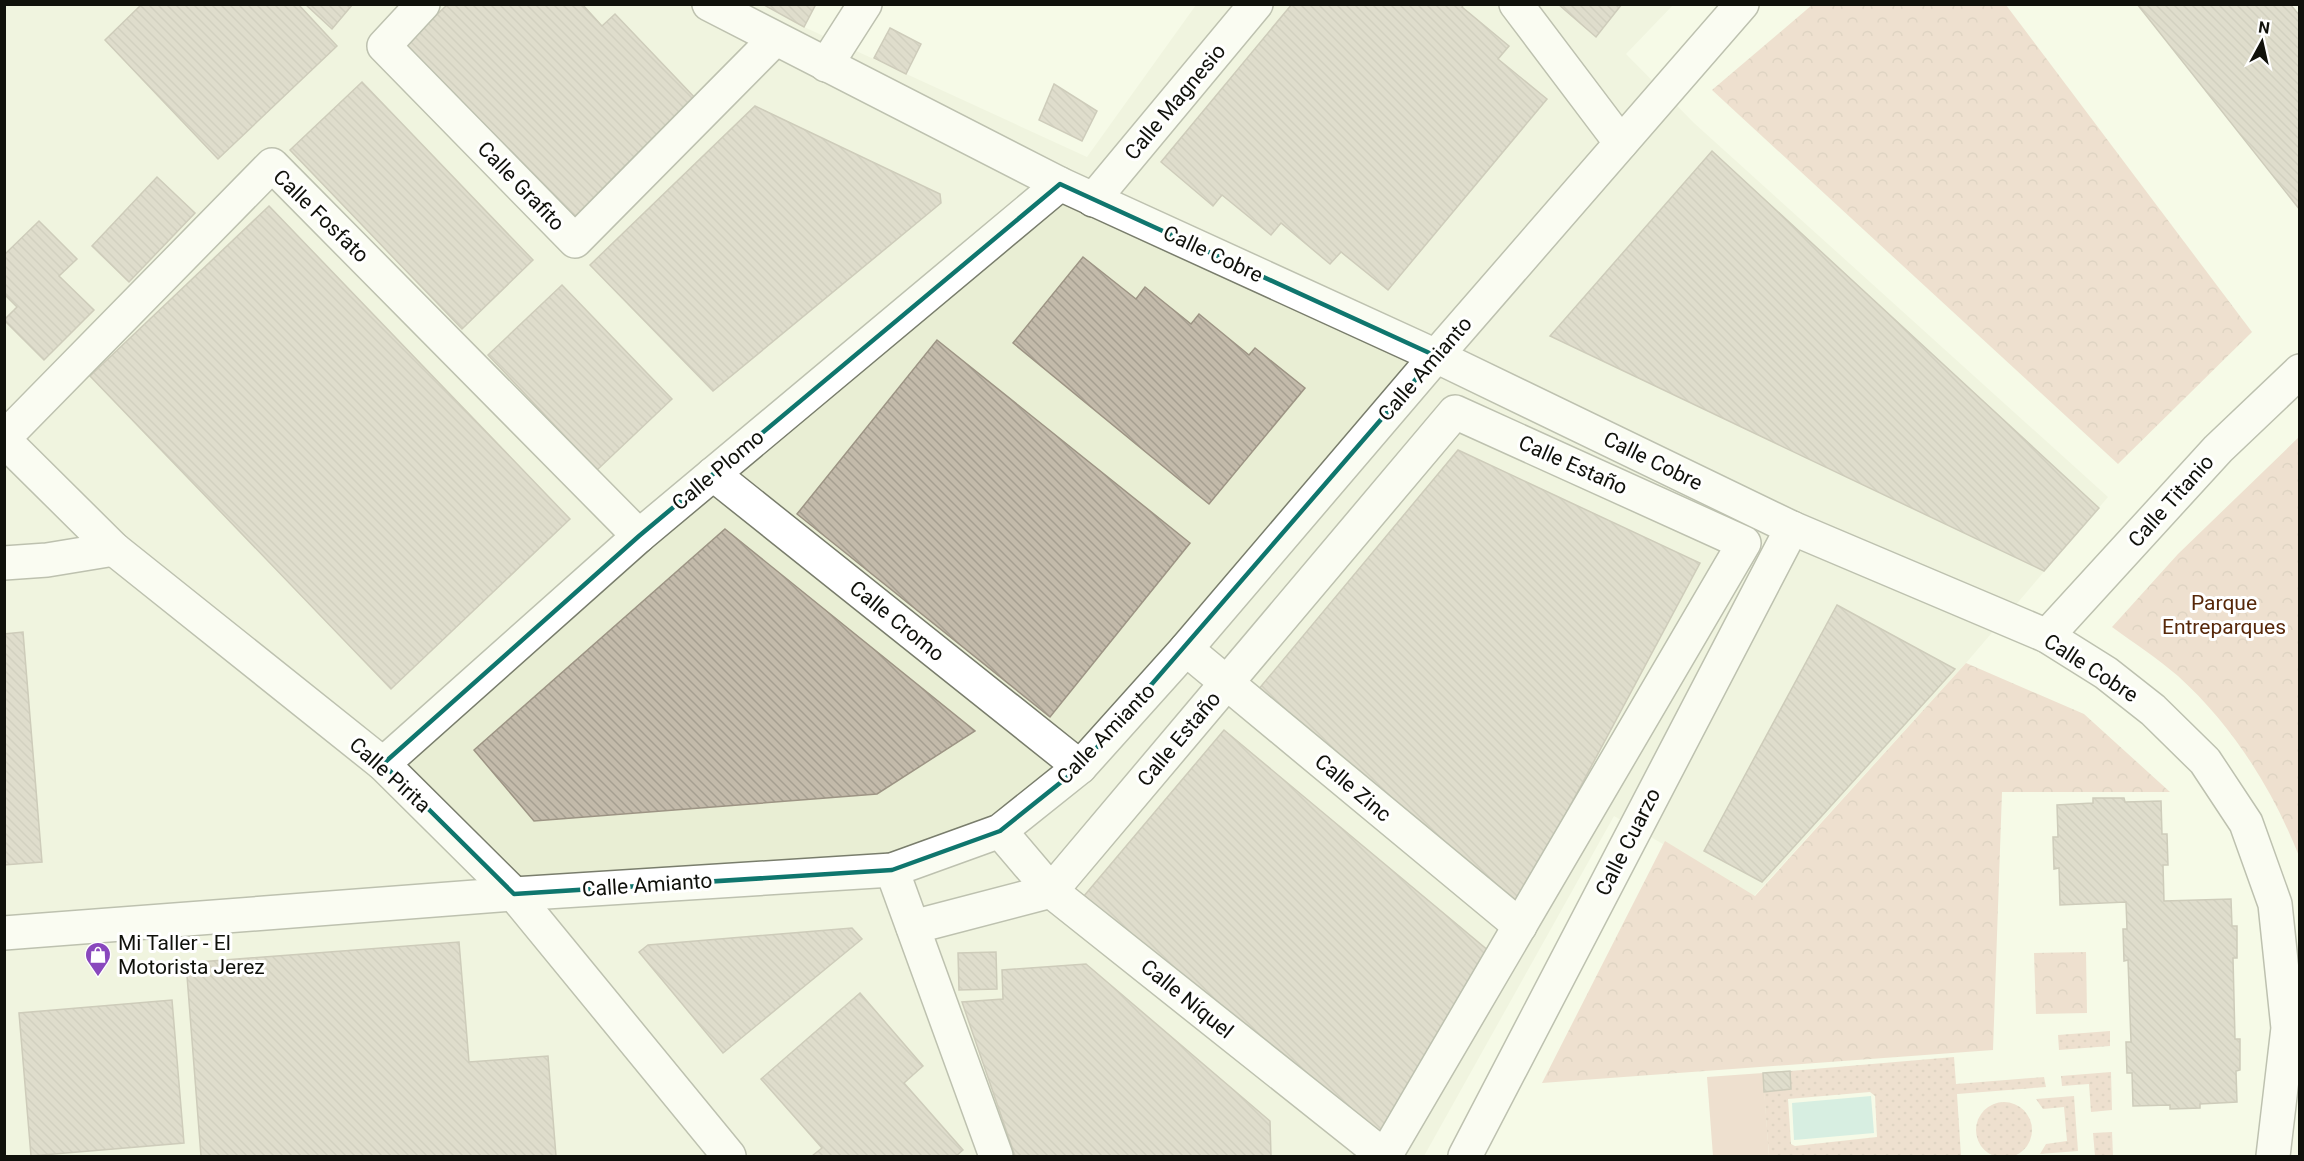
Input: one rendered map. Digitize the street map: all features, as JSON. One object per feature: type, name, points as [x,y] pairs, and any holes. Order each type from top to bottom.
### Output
[{"type":"street","name":"Calle Grafito","points":[[423,4],[384,46],[575,242],[774,39]]},
{"type":"street","name":"Calle Cobre","points":[[709,4],[1059,184],[1436,356],[1792,528],[2047,636],[2106,673],[2153,710],[2205,761],[2246,823],[2275,904],[2288,1028],[2273,1156]]},
{"type":"street","points":[[826,65],[865,4]]},
{"type":"street","name":"Calle Magnesio","points":[[1093,200],[1256,4]]},
{"type":"street","points":[[1516,4],[1621,143]]},
{"type":"street","name":"Calle Amianto","points":[[4,933],[514,894],[892,870],[1000,831],[1080,767],[1186,649],[1436,356],[1742,4]]},
{"type":"street","name":"Calle Fosfato","points":[[4,439],[273,165],[639,536]]},
{"type":"street","name":"Calle Plomo","points":[[383,764],[639,536],[1059,184]]},
{"type":"street","name":"Calle Titanio","points":[[2047,636],[2218,449],[2300,371]]},
{"type":"street","name":"Calle Estaño","points":[[1051,891],[1455,412],[1744,543],[1384,1156]]},
{"type":"street","name":"Calle Pirita","points":[[4,439],[114,549],[383,764],[514,894],[729,1156]]},
{"type":"street","name":"Calle Cromo","points":[[713,474],[1080,767]]},
{"type":"street","name":"Calle Cuarzo","points":[[1465,1156],[1792,528]]},
{"type":"street","points":[[4,563],[47,560],[114,549]]},
{"type":"street","name":"Calle Zinc","points":[[1186,649],[1520,926]]},
{"type":"street","name":"Calle Níquel","points":[[1000,831],[1051,891],[1384,1156]]},
{"type":"street","points":[[892,870],[996,1156]]},
{"type":"street","points":[[913,927],[1051,891]]},
{"type":"highlighted area","points":[[1060,184],[1436,356],[1080,767],[1000,831],[892,870],[514,894],[383,764],[639,536]]},
{"type":"shaded area","points":[[5,5],[762,5],[804,27],[1087,157],[1196,5],[1673,5],[1626,54],[1694,123],[2108,497],[1966,663],[1754,896],[1614,816],[1424,1156],[5,1156]]},
{"type":"green space","points":[[1812,5],[2006,5],[2252,332],[2118,464],[1712,90]]},
{"type":"green space","name":"Parque Entreparques","points":[[2299,437],[2299,856],[2263,782],[2216,715],[2178,676],[2112,627],[2178,554]]},
{"type":"green space","points":[[1966,663],[2084,714],[2170,792],[2002,792],[1993,1050],[1542,1083],[1665,841],[1755,896]]},
{"type":"green space","points":[[2086,952],[2087,1013],[2036,1014],[2034,953]]},
{"type":"green space","points":[[2110,1031],[2110,1046],[2059,1050],[2058,1035]]},
{"type":"green space","points":[[1954,1057],[1956,1084],[2044,1077],[2046,1087],[1957,1094],[1961,1156],[1769,1156],[1764,1092],[1791,1089],[1790,1071]],"holes":[[[1870,1092],[1875,1096],[1877,1137],[1795,1146],[1791,1144],[1788,1099]]]},
{"type":"green space","points":[[2111,1072],[2112,1110],[2091,1112],[2089,1084],[2062,1086],[2061,1076]]},
{"type":"green space","points":[[1763,1073],[1769,1156],[1713,1156],[1707,1077]]},
{"type":"green space","points":[[2074,1096],[2078,1151],[2040,1154],[2046,1144],[2067,1141],[2064,1107],[2043,1109],[2036,1099]]},
{"type":"green space","points":[[2004,1102],[2019,1107],[2027,1115],[2032,1130],[2027,1145],[2019,1153],[2004,1158],[1989,1153],[1981,1145],[1976,1130],[1981,1115],[1989,1107]]},
{"type":"green space","points":[[2112,1132],[2113,1156],[2095,1156],[2093,1133]]},
{"type":"water","points":[[1871,1096],[1874,1133],[1794,1140],[1792,1103]]},
{"type":"building","points":[[142,4],[298,4],[337,46],[218,159],[105,40]]},
{"type":"building","points":[[305,4],[353,4],[332,29]]},
{"type":"building","points":[[448,4],[582,4],[602,26],[615,14],[698,101],[572,221],[404,46]]},
{"type":"building","points":[[762,4],[816,4],[804,27]]},
{"type":"building","points":[[1292,4],[1464,4],[1462,7],[1509,46],[1498,59],[1547,99],[1388,290],[1341,252],[1330,264],[1281,223],[1271,235],[1222,195],[1213,206],[1161,162]]},
{"type":"building","points":[[1558,4],[1622,4],[1596,37]]},
{"type":"building","points":[[2137,4],[2290,4],[2300,16],[2300,210]]},
{"type":"building","points":[[890,28],[921,44],[906,74],[874,58]]},
{"type":"building","points":[[362,82],[533,260],[462,329],[290,150]]},
{"type":"building","points":[[1054,84],[1097,111],[1082,141],[1039,120]]},
{"type":"building","points":[[755,106],[940,194],[941,203],[713,391],[590,265]]},
{"type":"building","points":[[1712,151],[2099,508],[2044,571],[1550,336]]},
{"type":"building","points":[[157,177],[195,213],[129,282],[92,246]]},
{"type":"building","points":[[269,206],[570,519],[391,689],[90,376]]},
{"type":"building","points":[[39,221],[77,259],[59,276],[94,310],[44,360],[4,320],[17,307],[4,294],[4,255]]},
{"type":"building","points":[[1083,257],[1136,299],[1145,287],[1191,324],[1199,314],[1249,355],[1255,348],[1305,388],[1209,504],[1013,343]]},
{"type":"building","points":[[562,285],[672,399],[597,470],[488,355]]},
{"type":"building","points":[[937,340],[1190,543],[1050,717],[797,514]]},
{"type":"building","points":[[1458,450],[1700,563],[1515,909],[1258,690]]},
{"type":"building","points":[[725,529],[975,731],[877,794],[534,821],[474,750]]},
{"type":"building","points":[[1837,605],[1955,669],[1762,882],[1704,851]]},
{"type":"building","points":[[23,632],[42,862],[4,865],[4,634]]},
{"type":"building","points":[[1224,730],[1490,952],[1384,1143],[1084,896]]},
{"type":"building","points":[[2093,798],[2124,798],[2125,802],[2161,801],[2162,834],[2167,834],[2168,865],[2163,865],[2164,901],[2231,899],[2232,926],[2237,926],[2237,958],[2233,958],[2235,1039],[2240,1039],[2240,1070],[2236,1071],[2237,1102],[2200,1104],[2200,1108],[2170,1109],[2170,1105],[2133,1106],[2132,1073],[2127,1073],[2126,1042],[2131,1042],[2128,960],[2124,961],[2123,929],[2127,929],[2126,902],[2060,905],[2059,868],[2054,869],[2053,837],[2058,837],[2057,805],[2093,803]]},
{"type":"building","points":[[852,928],[862,939],[723,1053],[639,952],[648,945]]},
{"type":"building","points":[[459,942],[469,1062],[548,1056],[556,1156],[201,1156],[186,963]]},
{"type":"building","points":[[996,952],[997,989],[959,990],[958,953]]},
{"type":"building","points":[[1086,964],[1270,1121],[1271,1156],[1015,1156],[962,1002],[1003,999],[1002,970]]},
{"type":"building","points":[[860,993],[923,1066],[904,1083],[963,1150],[956,1156],[812,1156],[822,1148],[761,1079]]},
{"type":"building","points":[[172,1000],[184,1143],[31,1156],[19,1013]]},
{"type":"building","points":[[1790,1071],[1791,1089],[1764,1092],[1763,1073]]},
{"type":"place","name":"Mi Taller - El Motorista Jerez","points":[[98,978]]}]
